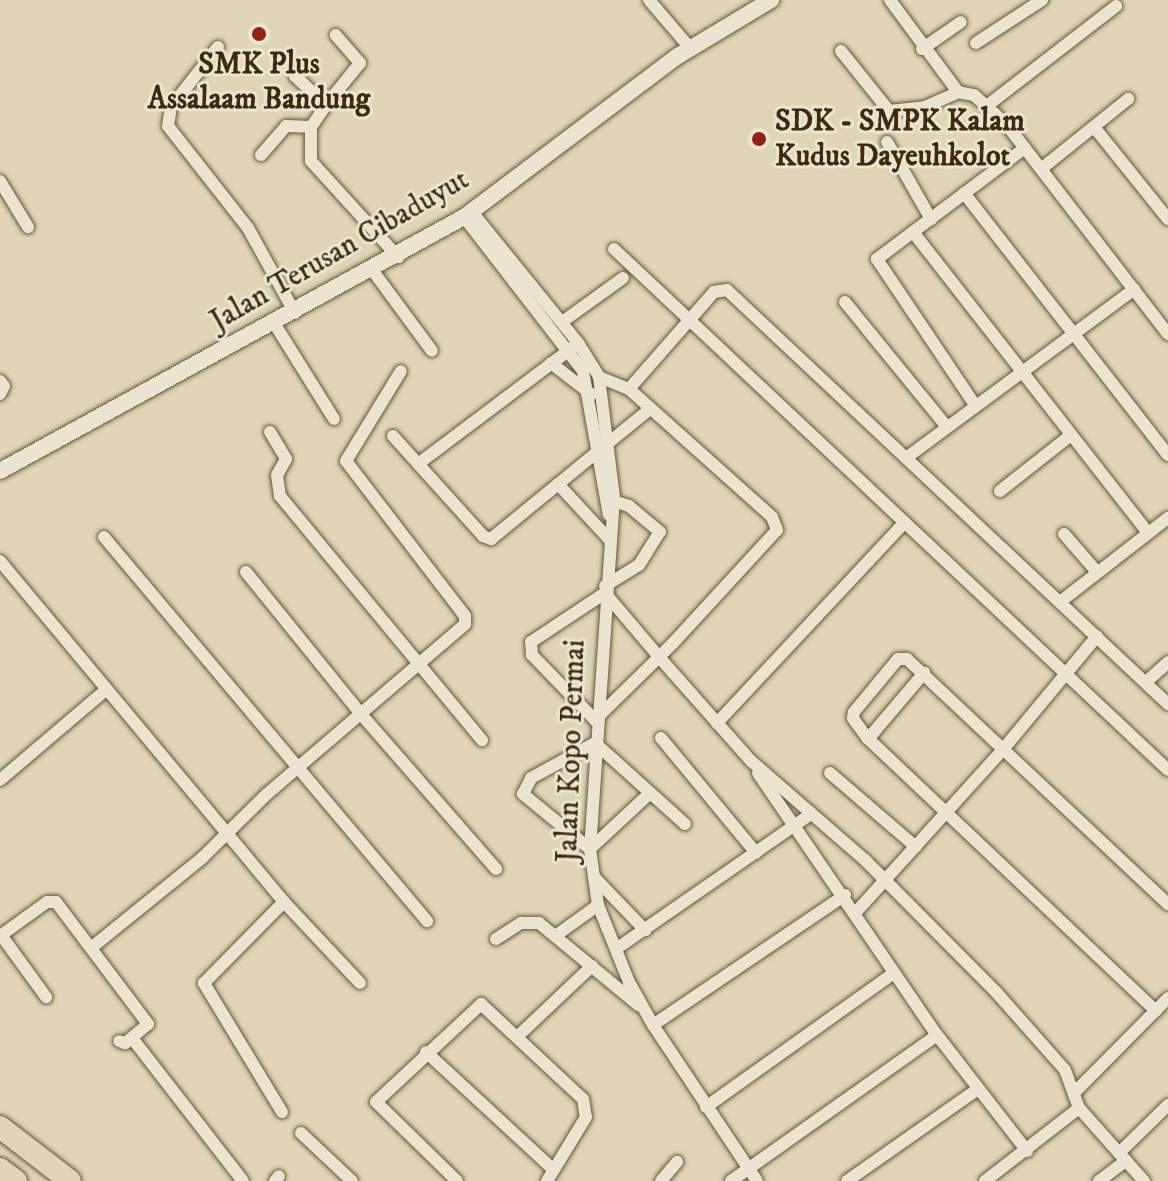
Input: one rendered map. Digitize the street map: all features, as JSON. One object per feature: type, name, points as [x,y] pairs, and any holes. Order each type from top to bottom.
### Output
[{"type":"highway","points":[[0,1127],[70,1181]]},
{"type":"highway","points":[[0,1169],[16,1181]]},
{"type":"main road","name":"Jalan Terusan Cibaduyut","points":[[0,471],[398,257],[468,214],[690,48],[771,0]]},
{"type":"street","points":[[649,0],[690,48]]},
{"type":"street","points":[[890,0],[922,49],[958,92],[988,105],[1025,148],[1168,334]]},
{"type":"street","points":[[976,43],[1038,1]]},
{"type":"street","points":[[988,105],[1116,6]]},
{"type":"street","points":[[922,49],[961,22]]},
{"type":"street","points":[[336,35],[360,63],[311,127],[311,161],[398,257]]},
{"type":"street","points":[[218,47],[171,107],[168,126],[248,228],[295,313]]},
{"type":"street","points":[[841,51],[889,111],[925,107],[958,92]]},
{"type":"street","points":[[295,76],[326,105]]},
{"type":"street","points":[[1041,169],[1128,99]]},
{"type":"street","points":[[261,155],[286,126],[311,127]]},
{"type":"street","points":[[1094,127],[1168,219]]},
{"type":"street","points":[[887,142],[931,219]]},
{"type":"street","points":[[975,405],[878,262],[1025,148]]},
{"type":"street","points":[[0,181],[28,227]]},
{"type":"street","points":[[964,193],[1168,455]]},
{"type":"street","name":"Jalan Kopo Permai","points":[[468,214],[599,377],[605,401],[610,518],[595,720],[590,849],[598,905],[653,1025],[757,1181]]},
{"type":"street","points":[[913,232],[1148,533]]},
{"type":"street","points":[[614,249],[687,321],[1168,770]]},
{"type":"street","points":[[373,271],[432,351]]},
{"type":"street","points":[[562,322],[623,278]]},
{"type":"street","points":[[629,389],[717,289],[727,290],[1168,704]]},
{"type":"street","points":[[906,458],[1020,369],[1134,289]]},
{"type":"street","points":[[845,302],[947,427]]},
{"type":"street","name":"Jalan Kopo Permai","points":[[543,307],[562,322],[574,346],[605,446]]},
{"type":"street","points":[[274,323],[334,419]]},
{"type":"street","points":[[418,464],[574,346]]},
{"type":"street","points":[[551,363],[605,401]]},
{"type":"street","points":[[91,948],[202,858],[227,831],[360,713],[464,626],[466,619],[347,465],[345,455],[401,371]]},
{"type":"street","points":[[599,377],[629,389],[777,526],[776,535],[595,720],[532,655],[529,645],[564,615],[628,575],[660,537],[656,527],[609,499]]},
{"type":"street","points":[[0,381],[4,386],[0,394]]},
{"type":"street","points":[[393,436],[488,539],[650,409]]},
{"type":"street","points":[[270,432],[286,459],[277,475],[280,496],[482,740]]},
{"type":"street","points":[[1000,491],[1071,435]]},
{"type":"street","points":[[558,484],[609,539]]},
{"type":"street","points":[[1060,602],[1168,518]]},
{"type":"street","points":[[717,723],[905,522]]},
{"type":"street","points":[[1064,534],[1097,572]]},
{"type":"street","points":[[104,537],[427,921]]},
{"type":"street","points":[[0,561],[284,902],[360,983]]},
{"type":"street","points":[[246,572],[360,713],[496,869]]},
{"type":"street","points":[[605,589],[659,657],[751,761],[884,880],[996,992],[1065,1070],[1076,1091],[1079,1108],[1144,1181]]},
{"type":"street","points":[[857,911],[1005,747],[1097,636]]},
{"type":"street","points":[[1156,1011],[868,739],[852,716],[902,658],[924,673],[1005,747],[1168,904]]},
{"type":"street","points":[[1146,682],[1168,662]]},
{"type":"street","points":[[868,739],[924,673]]},
{"type":"street","points":[[0,780],[107,689]]},
{"type":"street","points":[[661,738],[756,853]]},
{"type":"street","points":[[650,793],[590,849],[523,794],[531,778],[595,743],[685,824]]},
{"type":"street","points":[[751,761],[792,827],[857,911],[894,973],[937,1035],[1027,1151]]},
{"type":"street","points":[[830,773],[916,847]]},
{"type":"street","points":[[616,949],[811,814]]},
{"type":"street","points":[[594,877],[645,930]]},
{"type":"street","points":[[653,1025],[845,895]]},
{"type":"street","points":[[46,997],[0,936],[53,902],[148,1024],[126,1040],[243,1181]]},
{"type":"street","points":[[282,1112],[204,983],[284,902]]},
{"type":"street","points":[[558,934],[598,905]]},
{"type":"street","points":[[496,939],[530,922],[558,934],[646,1012]]},
{"type":"street","points":[[518,1036],[592,966]]},
{"type":"street","points":[[706,1107],[894,973]]},
{"type":"street","points":[[1076,1091],[1168,998]]},
{"type":"street","points":[[426,1052],[550,1175],[587,1109],[574,1088],[518,1036],[478,1005],[426,1052],[376,1106],[457,1181]]},
{"type":"street","points":[[731,1181],[937,1035]]},
{"type":"street","points":[[847,1181],[978,1089]]},
{"type":"street","points":[[1099,1181],[1168,1105]]},
{"type":"street","points":[[985,1181],[1079,1108]]},
{"type":"street","points":[[301,1133],[352,1181]]},
{"type":"street","points":[[661,1181],[677,1162]]},
{"type":"place","name":"SMK Plus Assalaam Bandung","points":[[259,34]]},
{"type":"place","name":"SDK - SMPK Kalam Kudus Dayeuhkolot","points":[[759,139]]}]
